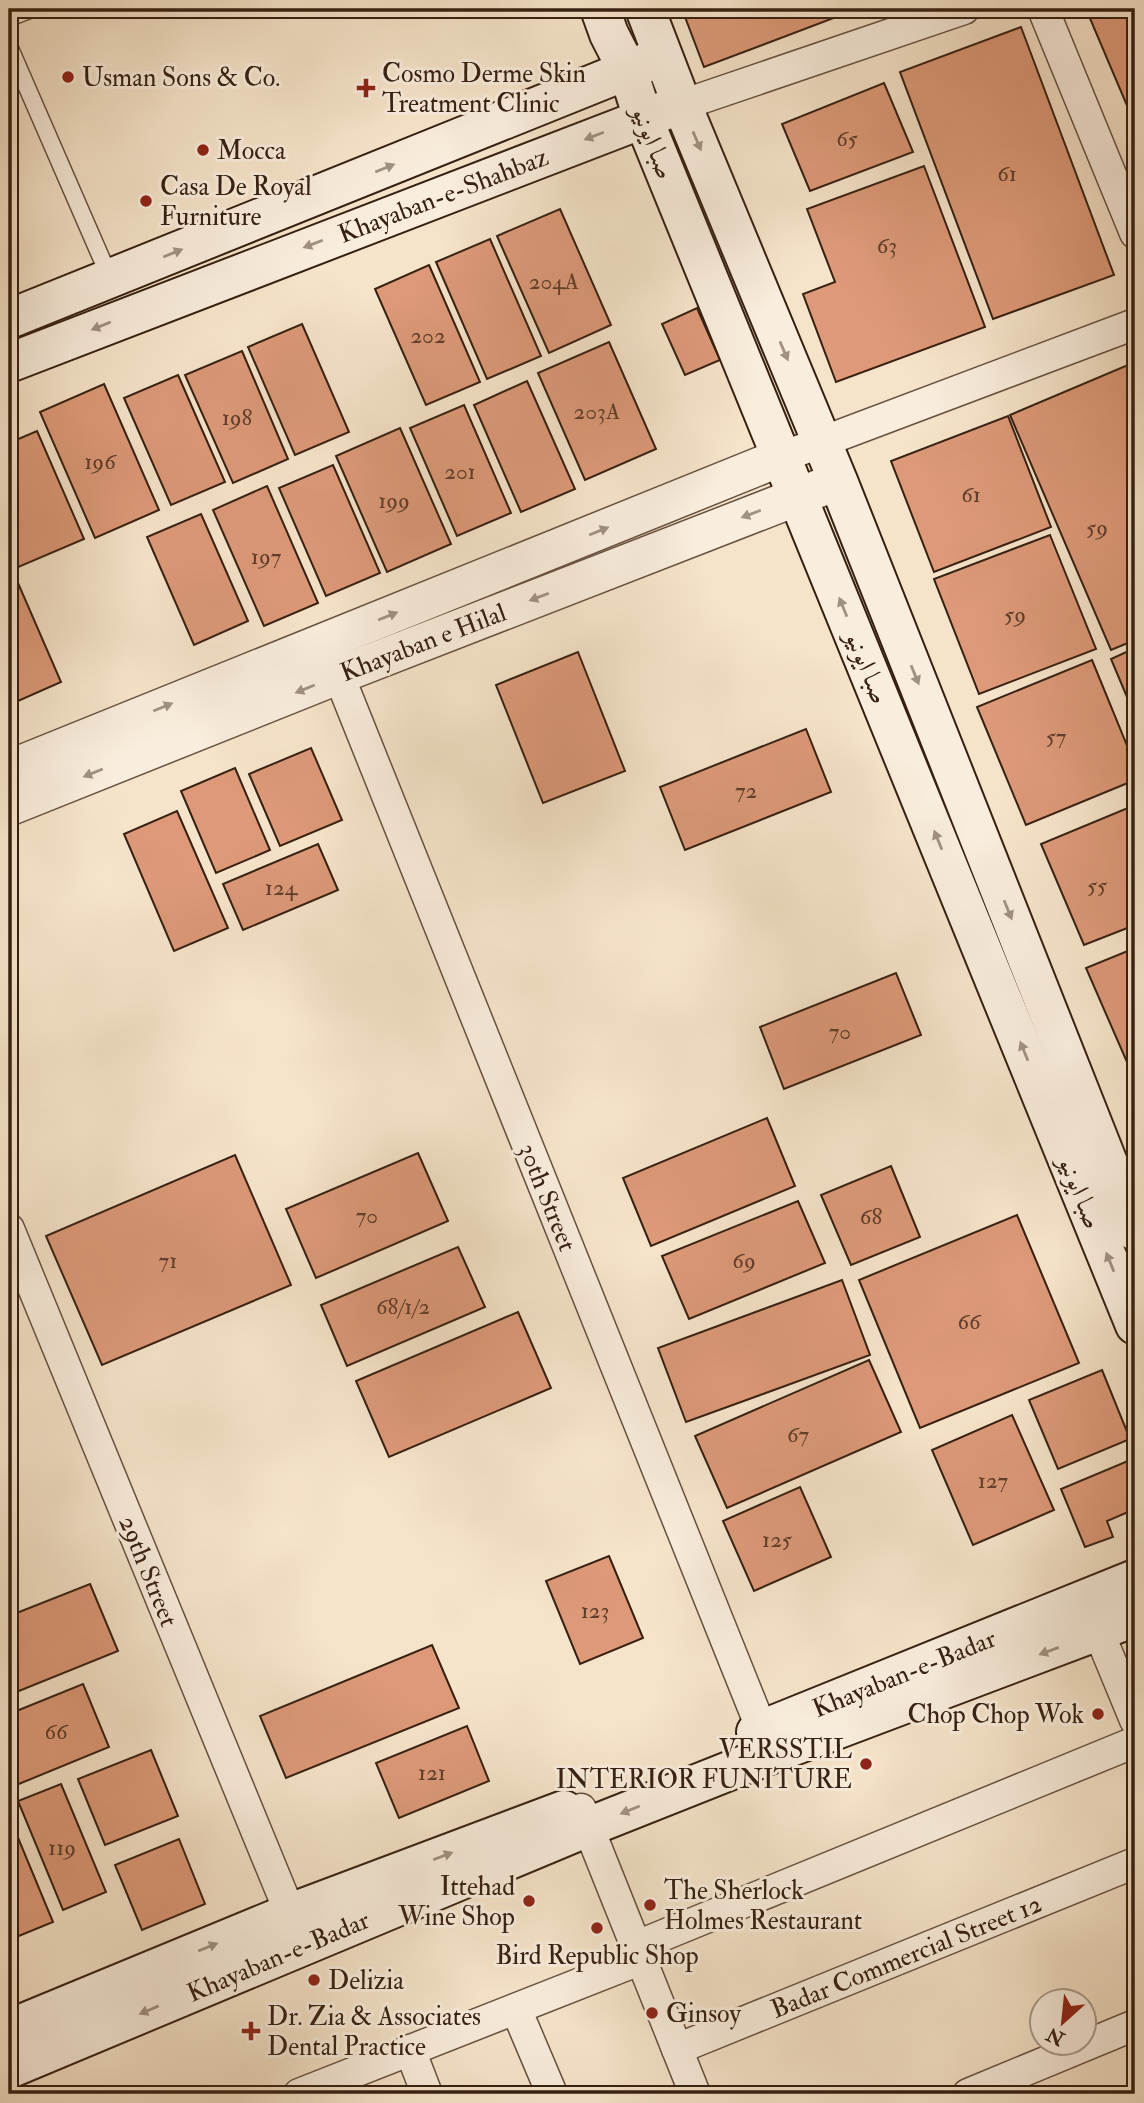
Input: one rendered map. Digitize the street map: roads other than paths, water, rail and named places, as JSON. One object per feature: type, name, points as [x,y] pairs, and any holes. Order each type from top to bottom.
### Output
[{"type":"main road","name":"صبا ایونیو","points":[[600,9],[628,71],[643,118],[1135,1325]]},
{"type":"main road","name":"صبا ایونیو","points":[[645,9],[838,481],[1135,1231]]},
{"type":"main road","name":"Khayaban-e-Shahbaz","points":[[9,318],[664,55]]},
{"type":"main road","name":"Khayaban-e-Shahbaz","points":[[9,363],[682,105]]},
{"type":"main road","name":"Khayaban-e-Badar","points":[[9,2069],[584,1816],[1092,1616],[1135,1579]]},
{"type":"main road","name":"Khayaban-e-Badar","points":[[1092,1616],[1135,1617]]},
{"type":"main road","name":"Khayaban-e-Badar","points":[[9,2029],[290,1913],[584,1816]]},
{"type":"street","points":[[682,105],[964,9]]},
{"type":"street","points":[[1043,9],[1135,233]]},
{"type":"street","name":"Khayaban e Hilal","points":[[9,769],[782,457],[1135,324]]},
{"type":"street","name":"Khayaban e Hilal","points":[[9,807],[838,481]]},
{"type":"street","name":"30th Street","points":[[324,642],[767,1742]]},
{"type":"street","name":"29th Street","points":[[9,1229],[290,1913]]},
{"type":"street","points":[[1092,1616],[1135,1720]]},
{"type":"street","points":[[299,2094],[516,2009],[640,1952],[1135,1742]]},
{"type":"street","points":[[584,1816],[695,2094]]},
{"type":"street","name":"Badar Commercial Street 12","points":[[677,2049],[1135,1863]]},
{"type":"street","points":[[516,2009],[552,2094]]},
{"type":"street","points":[[968,2094],[1135,2025]]},
{"type":"street","points":[[410,2050],[427,2094]]},
{"type":"lane","points":[[9,18],[32,9]]},
{"type":"lane","points":[[9,46],[110,278]]},
{"type":"place","name":"Usman Sons & Co.","points":[[68,77]]},
{"type":"place","name":"Cosmo Derme Skin Treatment Clinic","points":[[366,88]]},
{"type":"place","name":"Mocca","points":[[203,150]]},
{"type":"place","name":"Casa De Royal Furniture","points":[[146,201]]},
{"type":"place","name":"Chop Chop Wok","points":[[1098,1714]]},
{"type":"place","name":"VERSSTIL INTERIOR FUNITURE","points":[[866,1764]]},
{"type":"place","name":"Ittehad Wine Shop","points":[[529,1901]]},
{"type":"place","name":"The Sherlock Holmes Restaurant","points":[[650,1905]]},
{"type":"place","name":"Bird Republic Shop","points":[[597,1928]]},
{"type":"place","name":"Delizia","points":[[314,1980]]},
{"type":"place","name":"Ginsoy","points":[[652,2013]]},
{"type":"place","name":"Dr. Zia & Associates Dental Practice","points":[[251,2031]]}]
